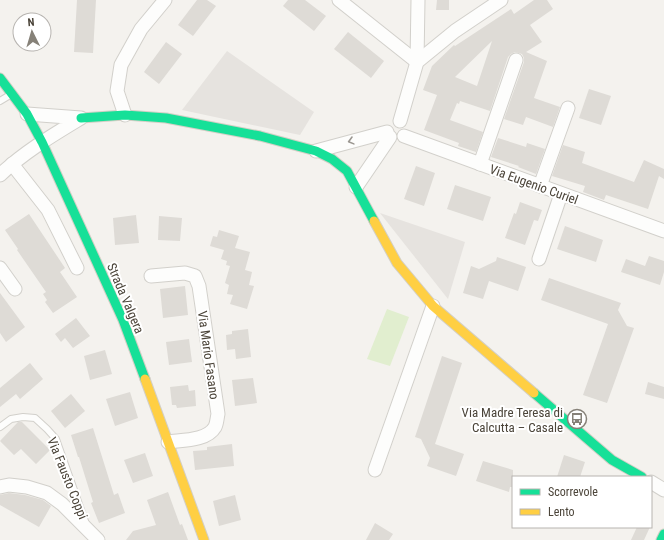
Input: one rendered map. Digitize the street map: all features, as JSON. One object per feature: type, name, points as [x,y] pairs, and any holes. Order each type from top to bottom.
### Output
[{"type":"street","points":[[126,115],[117,91],[121,65],[141,29],[165,0]]},
{"type":"street","points":[[339,0],[417,62]]},
{"type":"street","points":[[400,121],[417,62],[418,0]]},
{"type":"street","points":[[417,62],[455,30],[501,0]]},
{"type":"street","points":[[480,164],[516,60]]},
{"type":"street","name":"Strada Valgera","points":[[0,78],[27,114],[42,142],[123,320],[204,540]]},
{"type":"street","points":[[540,186],[568,108]]},
{"type":"street","points":[[27,114],[81,118],[126,115],[166,118],[245,133],[316,151],[332,159],[347,171],[398,263],[432,306],[612,460],[640,476]]},
{"type":"street","points":[[0,175],[12,164],[42,142],[81,118]]},
{"type":"street","points":[[316,151],[388,135],[396,139],[404,136],[406,127],[400,121],[394,120],[389,124],[388,135],[356,187]]},
{"type":"street","name":"Via Eugenio Curiel","points":[[404,136],[664,231]]},
{"type":"street","points":[[12,164],[48,210],[77,268]]},
{"type":"street","points":[[539,259],[561,194]]},
{"type":"street","points":[[0,268],[15,289]]},
{"type":"street","name":"Via Mario Fasano","points":[[151,276],[185,273],[195,276],[199,286],[218,414],[216,426],[210,434],[168,442]]},
{"type":"street","points":[[375,470],[432,306]]},
{"type":"street","points":[[652,483],[664,490]]},
{"type":"street","points":[[0,487],[9,485],[27,487],[47,493],[62,504],[94,536]]},
{"type":"street","points":[[661,540],[664,534]]},
{"type":"lane","points":[[0,101],[11,94]]},
{"type":"lane","name":"Via Fausto Coppi","points":[[0,427],[11,419],[23,417],[36,418],[47,429],[56,440],[94,536]]},
{"type":"green space","points":[[387,309],[409,317],[390,366],[367,359]]},
{"type":"shaded area","points":[[227,51],[314,112],[300,135],[182,110]]},
{"type":"shaded area","points":[[380,213],[465,242],[448,299]]},
{"type":"building","points":[[77,0],[96,0],[93,53],[74,52]]},
{"type":"building","points":[[197,0],[207,0],[216,6],[193,36],[178,25]]},
{"type":"building","points":[[288,0],[305,0],[326,16],[314,31],[283,6]]},
{"type":"building","points":[[437,0],[449,0],[449,10],[436,10]]},
{"type":"building","points":[[534,0],[547,0],[553,9],[530,25],[542,42],[526,52],[547,61],[534,98],[560,107],[553,127],[526,117],[523,125],[504,119],[524,62],[522,54],[515,52],[508,57],[490,111],[460,101],[459,104],[457,103],[450,120],[483,132],[476,152],[458,146],[459,143],[424,130],[437,95],[423,90],[432,66],[454,45],[455,46],[511,9],[514,14]],"holes":[[[492,41],[477,86],[455,77]]]},
{"type":"building","points":[[348,32],[384,61],[371,78],[334,49]]},
{"type":"building","points":[[166,42],[182,54],[159,84],[144,72]]},
{"type":"building","points":[[589,89],[611,96],[601,125],[579,118]]},
{"type":"building","points":[[498,138],[526,147],[527,143],[545,149],[536,174],[518,167],[519,166],[491,157]]},
{"type":"building","points":[[563,145],[585,152],[582,163],[634,182],[644,160],[664,169],[664,179],[659,176],[648,209],[606,195],[604,200],[583,192],[585,186],[552,176]]},
{"type":"building","points":[[416,166],[435,173],[424,206],[404,199]]},
{"type":"building","points":[[455,185],[491,197],[483,221],[447,209]]},
{"type":"building","points":[[520,202],[542,210],[538,221],[534,220],[525,245],[505,238],[514,213],[516,214]]},
{"type":"building","points":[[29,214],[65,268],[60,272],[77,297],[53,313],[45,302],[47,300],[43,294],[46,292],[5,230]]},
{"type":"building","points":[[136,215],[139,243],[115,245],[113,218]]},
{"type":"building","points":[[159,216],[182,218],[180,241],[158,240]]},
{"type":"building","points":[[565,226],[603,240],[596,262],[557,249]]},
{"type":"building","points":[[219,230],[239,236],[235,248],[250,252],[245,270],[252,272],[249,285],[254,286],[247,309],[230,304],[233,295],[227,294],[229,285],[225,283],[230,266],[226,265],[227,261],[221,259],[224,250],[210,246],[213,236],[217,237]]},
{"type":"building","points":[[649,256],[664,261],[664,272],[660,285],[621,272],[626,259],[645,266]]},
{"type":"building","points":[[497,257],[526,267],[518,291],[489,281],[483,299],[463,293],[471,266],[479,269],[496,261]]},
{"type":"building","points":[[549,278],[621,303],[618,310],[627,326],[634,328],[607,403],[583,395],[608,324],[541,300]]},
{"type":"building","points":[[185,286],[188,315],[163,318],[160,289]]},
{"type":"building","points":[[0,293],[25,327],[6,342],[0,333]]},
{"type":"building","points":[[76,318],[90,336],[73,348],[65,338],[61,342],[55,334]]},
{"type":"building","points":[[248,329],[251,357],[236,359],[235,349],[227,350],[226,335],[232,334],[232,331]]},
{"type":"building","points":[[189,339],[192,362],[169,365],[166,342]]},
{"type":"building","points":[[105,350],[112,374],[90,380],[84,356]]},
{"type":"building","points":[[442,356],[462,363],[435,444],[464,454],[456,476],[427,466],[430,458],[421,439],[415,437]]},
{"type":"building","points":[[30,363],[43,379],[20,399],[16,394],[0,407],[0,388]]},
{"type":"building","points":[[253,378],[257,403],[235,406],[232,380]]},
{"type":"building","points":[[648,382],[664,387],[664,399],[645,394]]},
{"type":"building","points":[[188,385],[189,391],[195,390],[196,406],[177,408],[176,405],[172,405],[170,387]]},
{"type":"building","points":[[130,392],[138,418],[115,426],[106,399]]},
{"type":"building","points":[[71,394],[85,411],[65,428],[51,411]]},
{"type":"building","points":[[18,422],[22,422],[50,450],[36,464],[21,449],[14,455],[0,441]]},
{"type":"building","points":[[93,428],[114,495],[118,493],[125,513],[99,523],[91,503],[93,502],[71,435]]},
{"type":"building","points":[[232,444],[234,466],[195,470],[193,451],[207,450],[207,447]]},
{"type":"building","points":[[145,453],[153,476],[133,483],[124,460]]},
{"type":"building","points":[[564,455],[585,462],[580,476],[557,476]]},
{"type":"building","points":[[483,461],[513,470],[512,487],[510,487],[509,492],[476,481]]},
{"type":"building","points":[[168,492],[180,525],[182,524],[188,540],[126,540],[133,531],[156,525],[147,500]]},
{"type":"building","points":[[9,493],[25,495],[43,500],[51,506],[39,527],[0,505],[0,495]]},
{"type":"building","points":[[235,495],[241,520],[219,526],[213,501]]},
{"type":"building","points":[[375,523],[393,534],[389,540],[366,540]]},
{"type":"building","points":[[637,528],[650,528],[644,540],[631,540]]},
{"type":"traffic: fast","points":[[0,78],[27,114],[42,142],[123,320],[145,379]]},
{"type":"traffic: fast","points":[[81,118],[125,115],[166,118],[260,136],[316,151],[332,159],[347,171],[374,221]]},
{"type":"traffic: fast","points":[[534,393],[612,460],[640,476]]},
{"type":"traffic: fast","points":[[661,540],[664,534]]},
{"type":"traffic: slow","points":[[374,221],[397,263],[433,306],[534,393]]},
{"type":"traffic: slow","points":[[145,379],[204,540]]},
{"type":"place","name":"Via Madre Teresa di Calcutta – Casale","points":[[577,419]]}]
